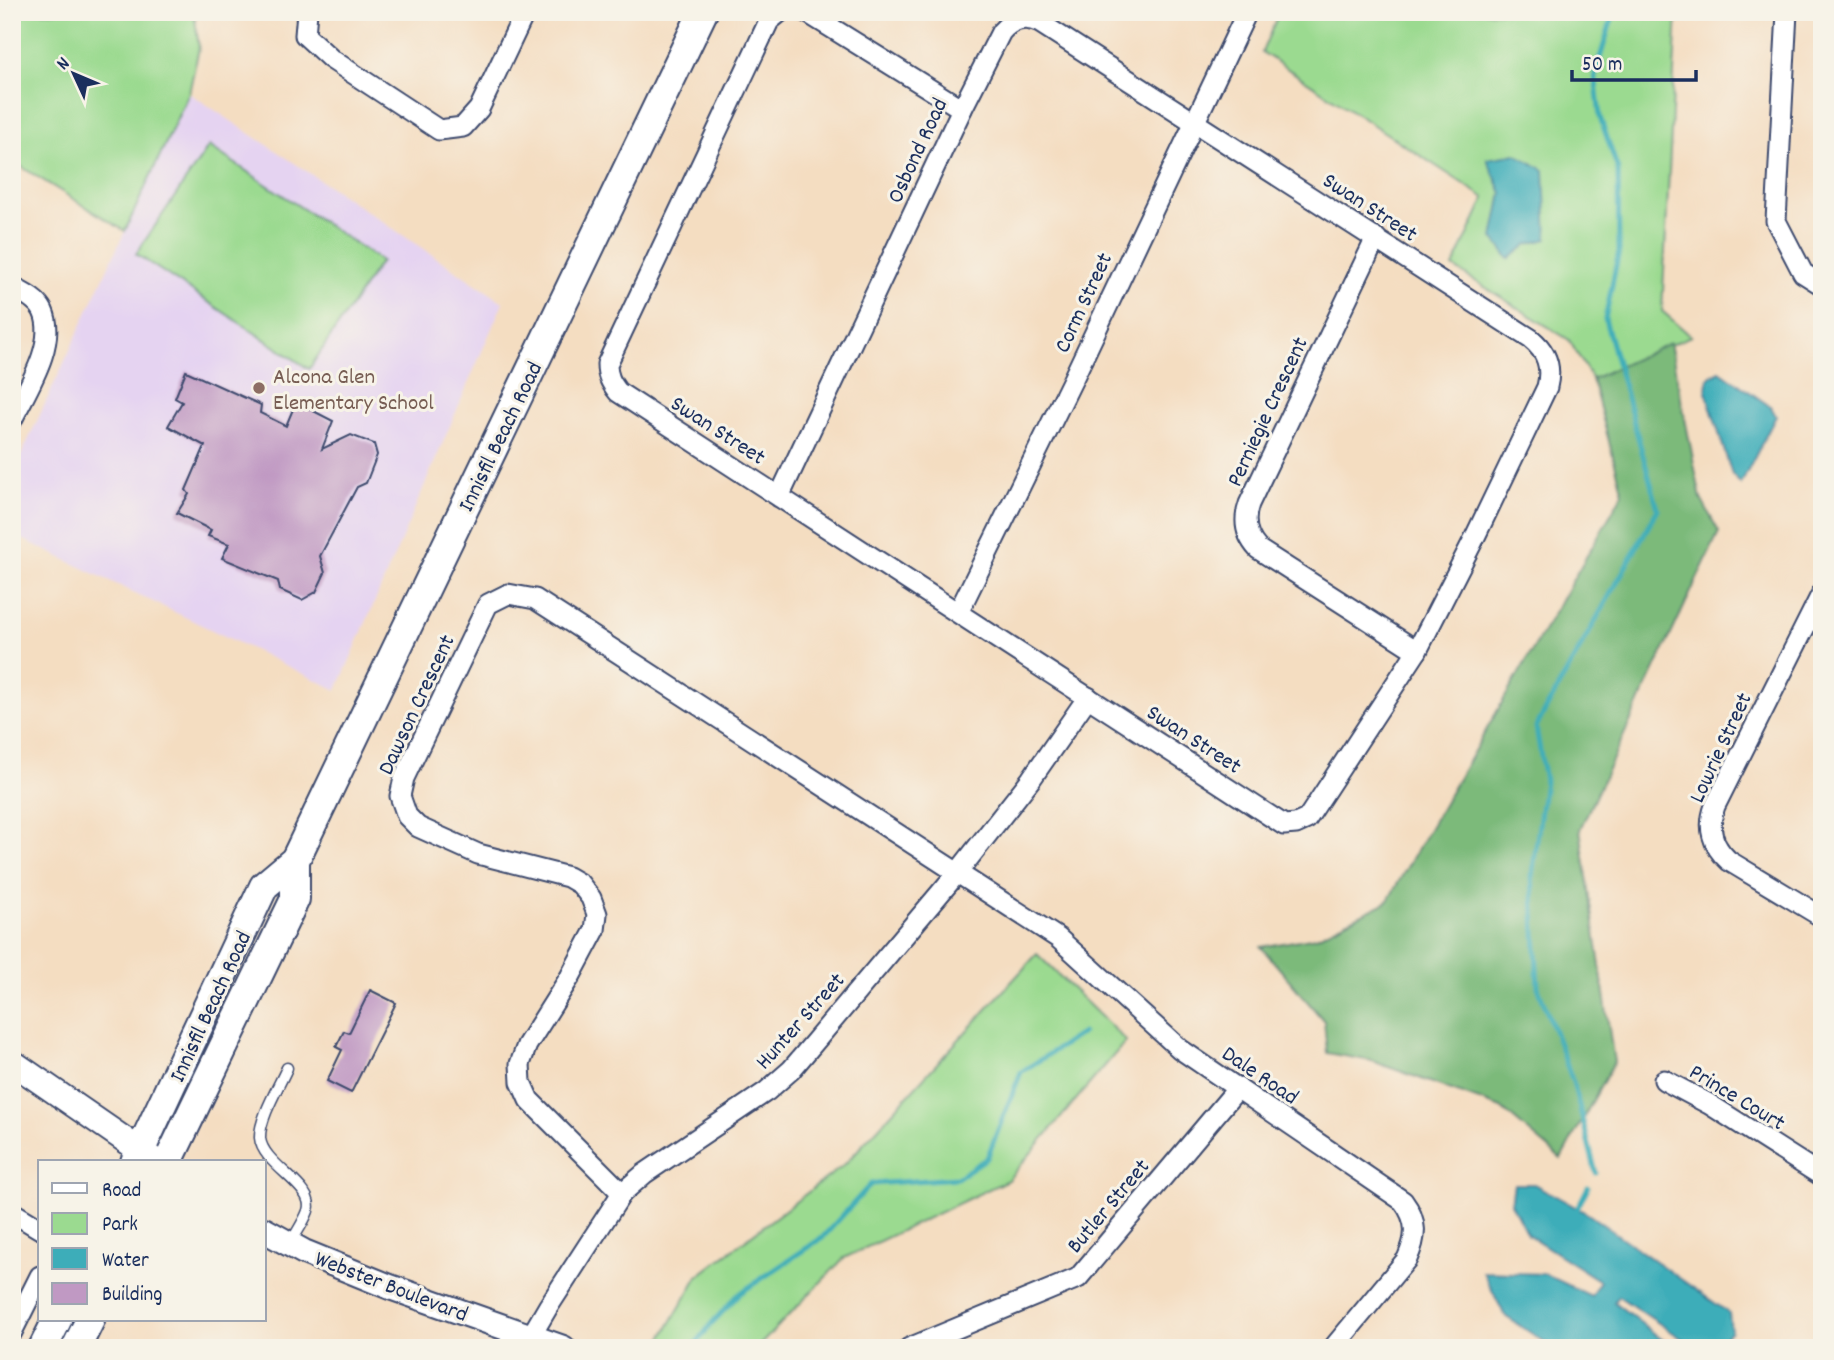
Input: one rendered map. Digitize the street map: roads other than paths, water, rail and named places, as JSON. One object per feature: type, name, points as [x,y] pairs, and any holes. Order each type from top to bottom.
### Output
[{"type":"main road","name":"Innisfil Beach Road","points":[[145,1158],[264,886],[295,860],[703,12]]},
{"type":"main road","name":"Innisfil Beach Road","points":[[169,1160],[295,899],[295,860]]},
{"type":"main road","points":[[43,1348],[56,1322]]},
{"type":"main road","points":[[76,1348],[89,1322]]},
{"type":"street","points":[[307,12],[305,35],[331,59],[439,130],[463,127],[479,109],[525,12]]},
{"type":"street","name":"Swan Street","points":[[780,12],[769,21],[607,364],[607,373],[618,393],[959,611],[1284,825],[1290,825],[1307,819],[1417,651],[1547,387],[1549,369],[1544,352],[1531,339],[1194,123]]},
{"type":"street","points":[[806,12],[962,109]]},
{"type":"street","name":"Corm Street","points":[[959,611],[1072,381],[1247,12]]},
{"type":"street","points":[[1787,12],[1776,221],[1803,273],[1822,285]]},
{"type":"street","name":"Osbond Road","points":[[779,497],[1002,30],[1013,21],[1027,19],[1040,23],[1194,123]]},
{"type":"street","name":"Perniegie Crescent","points":[[1376,238],[1249,504],[1246,524],[1249,537],[1258,549],[1417,651]]},
{"type":"street","points":[[12,287],[33,299],[42,309],[47,325],[45,349],[12,420]]},
{"type":"street","name":"Lowrie Street","points":[[1822,593],[1715,806],[1711,828],[1718,850],[1730,860],[1822,917]]},
{"type":"street","name":"Dawson Crescent","points":[[622,1193],[529,1100],[521,1082],[520,1064],[527,1045],[570,977],[595,930],[597,914],[591,898],[580,884],[568,877],[478,854],[418,827],[407,816],[400,796],[404,778],[488,604],[508,594],[535,598],[958,872]]},
{"type":"street","name":"Hunter Street","points":[[527,1342],[622,1193],[644,1174],[767,1091],[792,1070],[958,872],[1031,779],[1088,697]]},
{"type":"street","name":"Dale Road","points":[[958,872],[1058,938],[1180,1049],[1403,1201],[1411,1212],[1415,1242],[1407,1259],[1333,1348]]},
{"type":"street","points":[[12,1062],[145,1158]]},
{"type":"street","name":"Prince Court","points":[[1664,1080],[1709,1104],[1822,1176]]},
{"type":"street","name":"Butler Street","points":[[909,1348],[1078,1278],[1238,1088]]},
{"type":"street","points":[[12,1212],[38,1228]]},
{"type":"street","name":"Webster Boulevard","points":[[266,1231],[390,1287],[527,1342],[563,1348]]},
{"type":"street","points":[[12,1332],[38,1280]]},
{"type":"lane","points":[[287,1068],[261,1126],[260,1139],[268,1158],[304,1192],[309,1204],[309,1211],[290,1244]]},
{"type":"water","points":[[1516,154],[1544,170],[1547,239],[1528,244],[1509,259],[1493,238],[1502,193],[1487,159]]},
{"type":"water","points":[[1720,371],[1771,407],[1776,416],[1741,484],[1732,475],[1706,392],[1709,377]]},
{"type":"water","points":[[1514,1184],[1534,1184],[1588,1214],[1729,1313],[1731,1331],[1714,1348],[1699,1348],[1618,1296],[1614,1302],[1673,1348],[1554,1348],[1505,1316],[1483,1272],[1545,1274],[1591,1296],[1600,1281],[1527,1234],[1511,1203]]},
{"type":"waterway","points":[[1596,1173],[1573,1082],[1538,987],[1532,876],[1545,781],[1536,727],[1658,509],[1605,319],[1619,251],[1618,170],[1600,117],[1595,74],[1614,12]]},
{"type":"waterway","points":[[693,1348],[739,1294],[823,1237],[871,1184],[957,1178],[987,1158],[1021,1072],[1082,1033]]},
{"type":"waterway","points":[[1575,1213],[1588,1187]]},
{"type":"place","name":"Alcona Glen Elementary School","points":[[259,388]]}]
